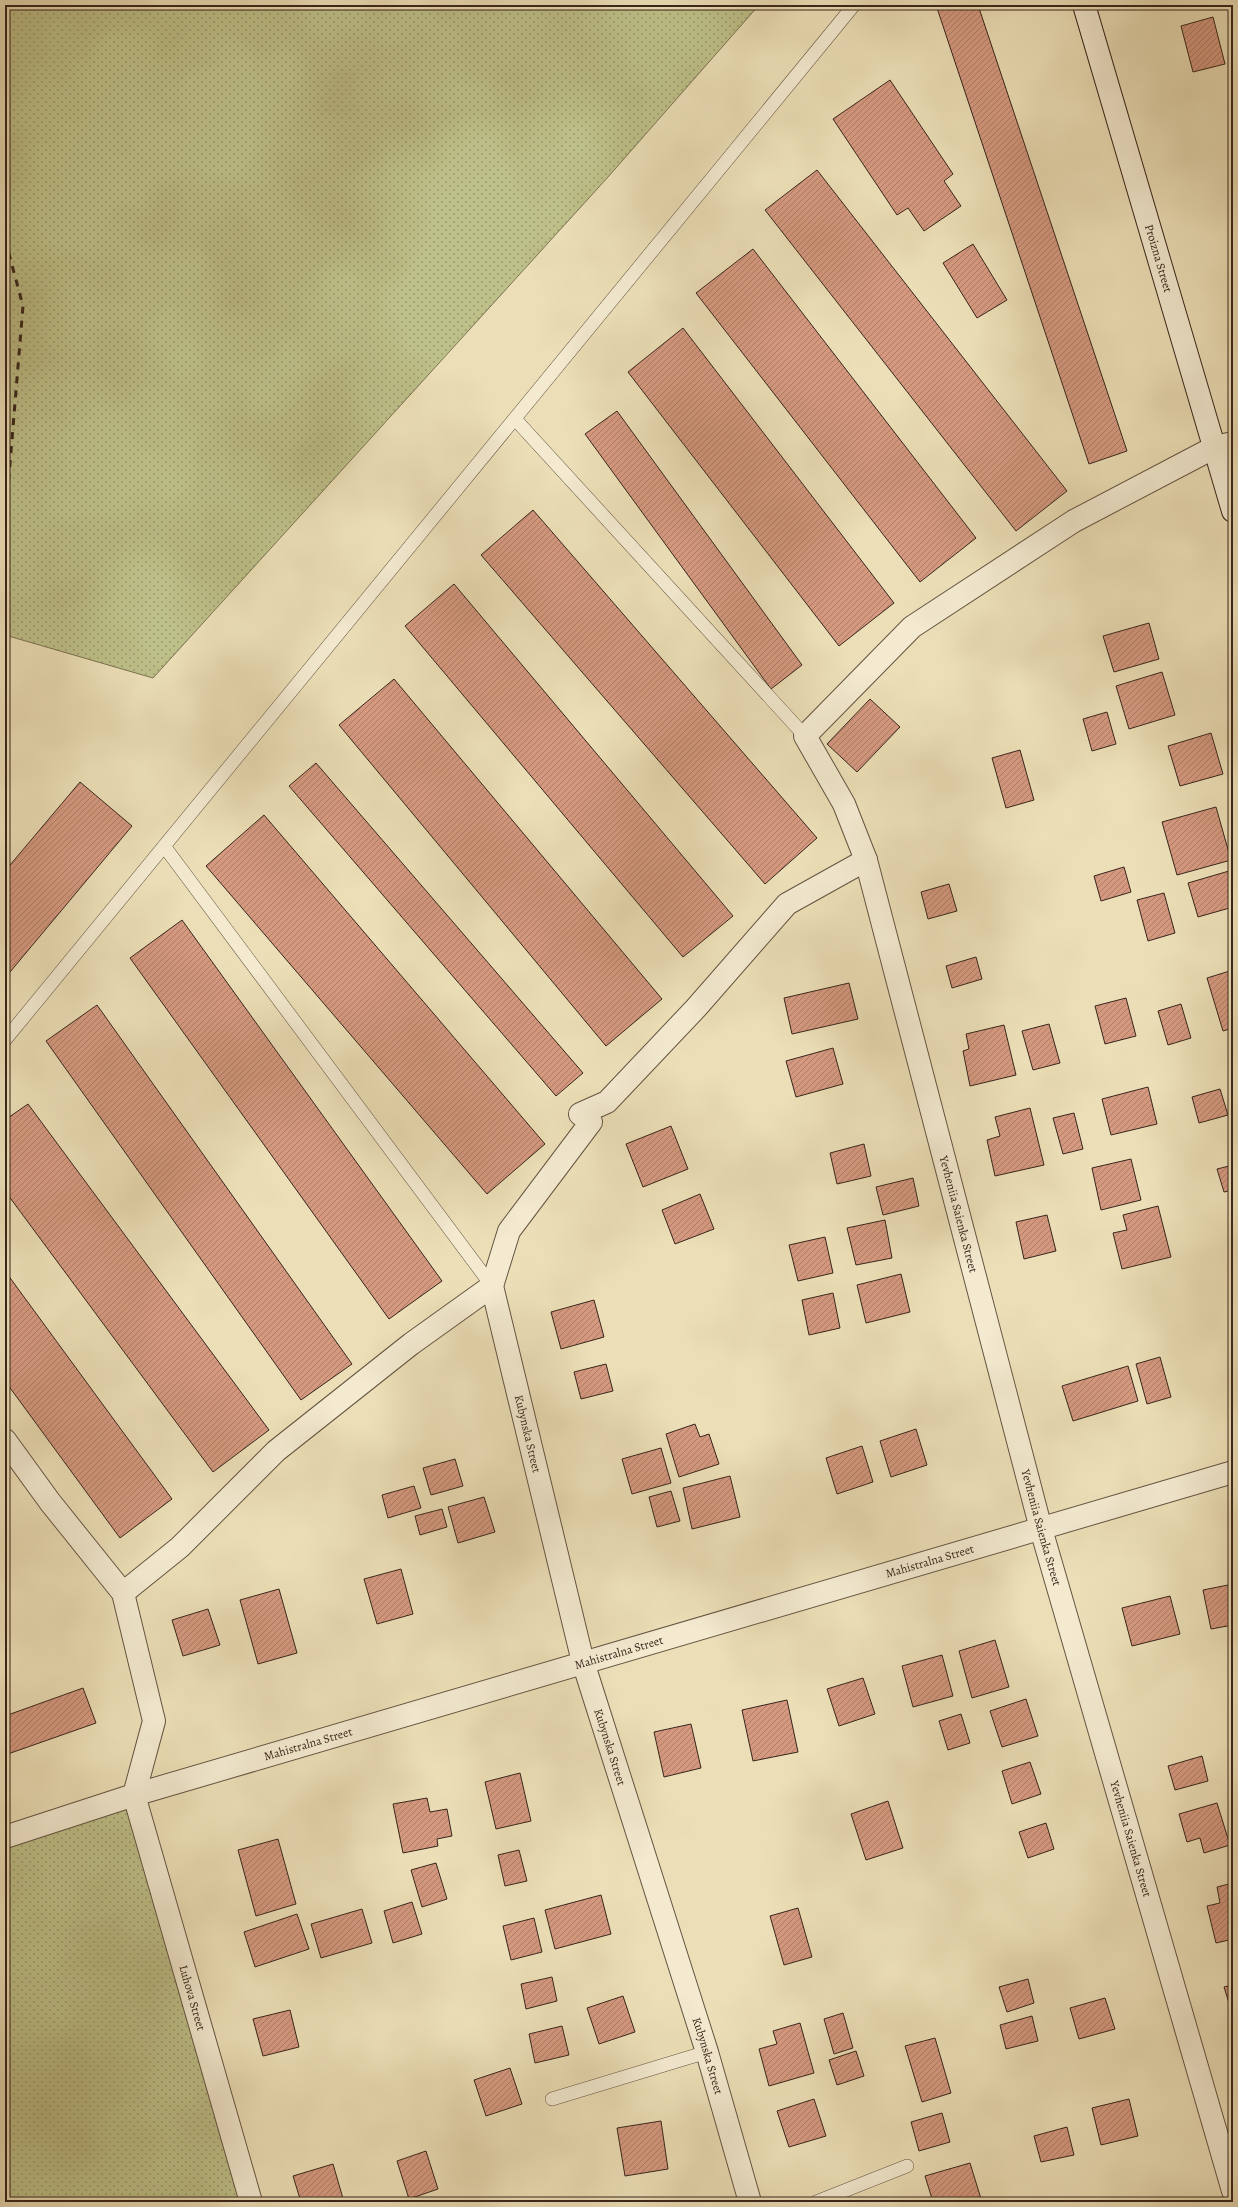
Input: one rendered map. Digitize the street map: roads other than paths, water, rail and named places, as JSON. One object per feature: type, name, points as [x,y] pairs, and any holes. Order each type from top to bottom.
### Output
[{"type":"street","name":"Proizna Street","points":[[1084,5],[1224,445],[1233,511]]},
{"type":"street","points":[[805,736],[912,628],[1074,521],[1224,445]]},
{"type":"street","name":"Yevheniia Saienka Street","points":[[805,736],[844,804],[866,860],[1041,1529],[1233,2191]]},
{"type":"street","points":[[123,1593],[180,1547],[276,1451],[411,1344],[492,1286],[509,1231],[591,1122],[580,1114],[607,1102],[696,1008],[786,904],[866,860]]},
{"type":"street","name":"Kubynska Street","points":[[492,1286],[582,1662],[706,2052],[750,2202]]},
{"type":"street","points":[[5,1440],[50,1502],[123,1593],[154,1721],[134,1794]]},
{"type":"street","name":"Mahistralna Street","points":[[5,1837],[134,1794],[1233,1472]]},
{"type":"street","name":"Luhova Street","points":[[134,1794],[250,2202]]},
{"type":"lane","points":[[5,1040],[854,5]]},
{"type":"lane","points":[[515,419],[805,736]]},
{"type":"lane","points":[[164,846],[492,1286]]},
{"type":"lane","points":[[552,2099],[706,2052]]},
{"type":"lane","points":[[816,2202],[907,2166]]},
{"type":"railway","points":[[5,239],[23,306],[5,524]]}]
